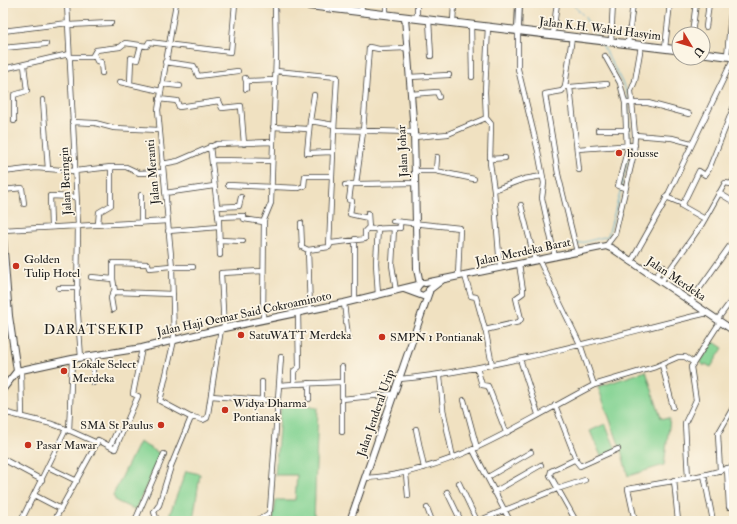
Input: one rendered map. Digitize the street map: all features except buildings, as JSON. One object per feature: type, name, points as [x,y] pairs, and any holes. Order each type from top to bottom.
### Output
[{"type":"main road","name":"Jalan K.H. Wahid Hasyim","points":[[288,3],[328,5],[405,18],[471,24],[671,49]]},
{"type":"main road","points":[[711,54],[732,56]]},
{"type":"street","name":"Jalan Beringin","points":[[67,3],[78,225],[78,288],[81,358]]},
{"type":"street","name":"Jalan Meranti","points":[[176,3],[159,99],[159,130],[168,221],[173,294],[174,340],[160,402],[192,418]]},
{"type":"street","points":[[3,69],[69,55],[92,57],[96,50],[120,47],[125,43],[147,46],[148,42],[168,46],[231,52],[235,3]]},
{"type":"street","points":[[263,320],[264,222],[271,203],[272,142],[276,71],[275,3]]},
{"type":"street","points":[[362,3],[362,11]]},
{"type":"street","points":[[386,3],[386,15]]},
{"type":"street","points":[[417,3],[417,19]]},
{"type":"street","points":[[453,23],[454,3]]},
{"type":"street","points":[[519,3],[518,69],[544,185],[542,198],[555,254]]},
{"type":"street","points":[[553,34],[557,3]]},
{"type":"street","points":[[610,42],[613,3]]},
{"type":"street","points":[[628,44],[633,3]]},
{"type":"street","points":[[665,48],[670,3]]},
{"type":"street","points":[[693,26],[696,3]]},
{"type":"street","points":[[706,26],[710,3]]},
{"type":"street","points":[[631,262],[676,178],[732,56],[732,3]]},
{"type":"street","name":"Jalan Johar","points":[[405,18],[416,171],[417,269],[421,284]]},
{"type":"street","points":[[429,20],[431,56]]},
{"type":"street","points":[[3,31],[68,24],[111,24]]},
{"type":"street","points":[[471,24],[472,77]]},
{"type":"street","points":[[488,26],[485,88],[486,118],[491,124],[490,159],[500,268]]},
{"type":"street","points":[[572,37],[567,87],[579,170]]},
{"type":"street","points":[[3,48],[46,44]]},
{"type":"street","points":[[130,84],[132,58],[137,60],[141,45]]},
{"type":"street","points":[[627,171],[631,145],[627,130],[628,102],[636,77],[641,46]]},
{"type":"street","points":[[301,223],[302,247],[308,250],[329,247],[331,243],[365,239],[365,231],[368,228],[368,215],[350,214],[352,201],[349,200],[354,185],[363,132],[369,47],[378,49],[407,48]]},
{"type":"street","points":[[94,54],[97,62],[101,62],[102,73]]},
{"type":"street","points":[[605,56],[619,79],[628,102],[634,134],[614,236],[606,246]]},
{"type":"street","points":[[165,62],[194,66],[196,75],[199,76],[238,71]]},
{"type":"street","points":[[14,121],[14,95],[27,91],[24,65]]},
{"type":"street","points":[[276,71],[337,77],[332,152],[329,247]]},
{"type":"street","points":[[410,77],[449,75]]},
{"type":"street","points":[[246,90],[246,80],[275,80]]},
{"type":"street","points":[[120,82],[161,90]]},
{"type":"street","points":[[162,84],[180,86]]},
{"type":"street","points":[[577,250],[558,174],[545,94],[562,91],[567,87],[607,84]]},
{"type":"street","points":[[411,94],[437,92],[439,97]]},
{"type":"street","points":[[314,95],[308,129],[307,153],[332,152]]},
{"type":"street","points":[[159,99],[177,101],[179,107],[219,101],[222,108],[241,106],[244,144]]},
{"type":"street","points":[[43,100],[48,169]]},
{"type":"street","points":[[628,102],[648,103],[690,114]]},
{"type":"street","points":[[683,204],[698,172],[705,175],[709,169],[734,106]]},
{"type":"street","points":[[310,121],[334,128],[363,132],[448,134],[486,118]]},
{"type":"street","points":[[72,122],[95,123],[114,128],[159,130]]},
{"type":"street","points":[[273,127],[308,129]]},
{"type":"street","points":[[598,130],[627,130]]},
{"type":"street","points":[[634,134],[672,138],[691,143]]},
{"type":"street","points":[[162,164],[178,161],[217,144],[272,142]]},
{"type":"street","points":[[577,149],[631,145]]},
{"type":"street","points":[[210,146],[219,227],[220,255]]},
{"type":"street","points":[[436,171],[437,157]]},
{"type":"street","points":[[490,159],[505,158]]},
{"type":"street","points":[[212,160],[272,161]]},
{"type":"street","points":[[3,172],[24,169],[75,171],[111,167],[126,167],[139,173],[163,172]]},
{"type":"street","points":[[98,225],[99,212],[111,205],[111,167]]},
{"type":"street","points":[[416,171],[436,171],[474,179]]},
{"type":"street","points":[[228,186],[299,188],[304,186],[305,176],[331,176]]},
{"type":"street","points":[[494,190],[524,179],[542,176]]},
{"type":"street","points":[[658,280],[705,219],[725,183],[731,184],[734,179]]},
{"type":"street","points":[[345,185],[416,183]]},
{"type":"street","points":[[165,194],[214,186]]},
{"type":"street","points":[[3,190],[22,189],[24,204]]},
{"type":"street","points":[[719,193],[734,202]]},
{"type":"street","points":[[141,195],[142,223]]},
{"type":"street","points":[[51,226],[50,196],[76,197]]},
{"type":"street","points":[[666,197],[683,204],[682,206],[705,219]]},
{"type":"street","points":[[217,207],[239,206],[242,199]]},
{"type":"street","points":[[522,205],[537,261],[580,344],[594,385]]},
{"type":"street","points":[[218,217],[244,216],[244,219],[264,222]]},
{"type":"street","points":[[3,230],[51,226],[168,221]]},
{"type":"street","points":[[393,221],[460,228],[458,277]]},
{"type":"street","points":[[368,228],[400,228],[400,222]]},
{"type":"street","points":[[168,231],[219,227]]},
{"type":"street","points":[[378,228],[376,252],[378,295]]},
{"type":"street","points":[[394,228],[392,265],[396,291]]},
{"type":"street","points":[[3,238],[9,316],[19,371],[22,417]]},
{"type":"street","points":[[355,239],[355,300]]},
{"type":"street","points":[[219,240],[243,241]]},
{"type":"street","points":[[690,302],[734,240]]},
{"type":"street","name":"Jalan Merdeka Barat","points":[[421,284],[537,261],[555,254],[606,246]]},
{"type":"street","name":"Jalan Merdeka","points":[[606,246],[734,330]]},
{"type":"street","points":[[308,250],[310,310]]},
{"type":"street","points":[[113,310],[111,298],[114,291],[113,263],[148,264],[149,268],[193,267]]},
{"type":"street","points":[[485,330],[519,322],[521,319],[516,298],[523,293],[519,264]]},
{"type":"street","points":[[658,280],[663,266]]},
{"type":"street","points":[[157,521],[154,512],[159,505],[171,466],[192,418],[203,420],[207,418],[222,328],[222,273],[263,271]]},
{"type":"street","points":[[465,276],[471,296],[476,297],[485,330],[492,365]]},
{"type":"street","points":[[91,277],[113,279]]},
{"type":"street","points":[[404,289],[425,296],[444,279]]},
{"type":"street","points":[[423,312],[419,294],[416,289],[421,284],[429,291]]},
{"type":"street","name":"Jalan Haji Oemar Said Cokroaminoto","points":[[19,371],[72,359],[142,348],[222,328],[344,303],[421,284]]},
{"type":"street","points":[[59,288],[78,288]]},
{"type":"street","points":[[114,291],[173,294]]},
{"type":"street","name":"Jalan Jenderal Urip","points":[[350,521],[429,291]]},
{"type":"street","points":[[688,478],[685,422],[696,401],[690,369],[734,297]]},
{"type":"street","points":[[344,303],[348,337]]},
{"type":"street","points":[[294,384],[294,371],[299,366],[298,312]]},
{"type":"street","points":[[399,379],[440,376],[520,359],[707,313]]},
{"type":"street","points":[[3,412],[52,424],[115,449],[138,396],[133,394],[142,348]]},
{"type":"street","points":[[93,356],[93,383]]},
{"type":"street","points":[[365,478],[406,474],[453,458],[475,449],[594,385],[662,365],[680,357],[693,362]]},
{"type":"street","points":[[256,521],[268,514],[270,510],[280,358]]},
{"type":"street","points":[[21,521],[68,430],[71,400],[72,359]]},
{"type":"street","points":[[520,359],[538,414]]},
{"type":"street","points":[[662,365],[673,406]]},
{"type":"street","points":[[342,366],[342,432]]},
{"type":"street","points":[[477,368],[482,385],[488,386],[506,432]]},
{"type":"street","points":[[3,389],[19,371]]},
{"type":"street","points":[[440,376],[443,409],[453,458]]},
{"type":"street","points":[[262,382],[262,400]]},
{"type":"street","points":[[278,384],[342,382]]},
{"type":"street","points":[[309,383],[309,399]]},
{"type":"street","points":[[342,399],[393,394]]},
{"type":"street","points":[[211,396],[277,401]]},
{"type":"street","points":[[464,400],[475,449],[494,492],[510,521]]},
{"type":"street","points":[[555,405],[576,461],[580,466],[618,449]]},
{"type":"street","points":[[720,471],[718,434],[734,406]]},
{"type":"street","points":[[416,429],[424,468]]},
{"type":"street","points":[[110,446],[117,431]]},
{"type":"street","points":[[54,521],[98,442]]},
{"type":"street","points":[[488,477],[531,452]]},
{"type":"street","points":[[135,521],[164,454]]},
{"type":"street","points":[[3,459],[42,480]]},
{"type":"street","points":[[576,461],[550,472],[550,475],[576,521]]},
{"type":"street","points":[[494,492],[541,465]]},
{"type":"street","points":[[635,521],[628,489],[704,475],[734,466]]},
{"type":"street","points":[[48,467],[77,481]]},
{"type":"street","points":[[727,468],[729,507]]},
{"type":"street","points":[[406,474],[408,496]]},
{"type":"street","points":[[704,475],[713,521]]},
{"type":"street","points":[[459,483],[478,521],[504,509],[585,480]]},
{"type":"street","points":[[674,480],[678,521]]},
{"type":"street","points":[[447,492],[461,521]]},
{"type":"street","points":[[34,494],[61,509]]},
{"type":"street","points":[[426,508],[432,521]]},
{"type":"green space","points":[[714,342],[723,348],[711,367],[705,364],[704,366],[700,362]]},
{"type":"green space","points":[[646,371],[661,418],[670,419],[664,465],[628,476],[621,450],[598,387]]},
{"type":"green space","points":[[300,404],[318,407],[314,521],[273,521],[276,500],[295,500],[297,475],[275,475],[281,405]]},
{"type":"green space","points":[[605,424],[616,449],[601,456],[590,431]]},
{"type":"green space","points":[[139,442],[161,454],[135,510],[116,501],[113,495]]},
{"type":"green space","points":[[186,471],[200,474],[193,521],[167,521]]},
{"type":"waterway","points":[[571,3],[584,16],[597,37]]},
{"type":"waterway","points":[[602,44],[627,92],[628,101]]},
{"type":"waterway","points":[[628,104],[630,143]]},
{"type":"waterway","points":[[621,186],[630,148]]},
{"type":"waterway","points":[[577,244],[608,236],[621,189]]},
{"type":"waterway","points":[[556,249],[574,245]]},
{"type":"place","name":"housse","points":[[619,153]]},
{"type":"place","name":"Golden Tulip Hotel","points":[[16,266]]},
{"type":"place","name":"SatuWATT Merdeka","points":[[241,335]]},
{"type":"place","name":"SMPN 1 Pontianak","points":[[382,337]]},
{"type":"place","name":"Lokale Select Merdeka","points":[[64,371]]},
{"type":"place","name":"Widya Dharma Pontianak","points":[[225,410]]},
{"type":"place","name":"SMA St Paulus","points":[[161,425]]},
{"type":"place","name":"Pasar Mawar","points":[[28,445]]},
{"type":"district","name":"DARATSEKIP","points":[[94,329]]}]
